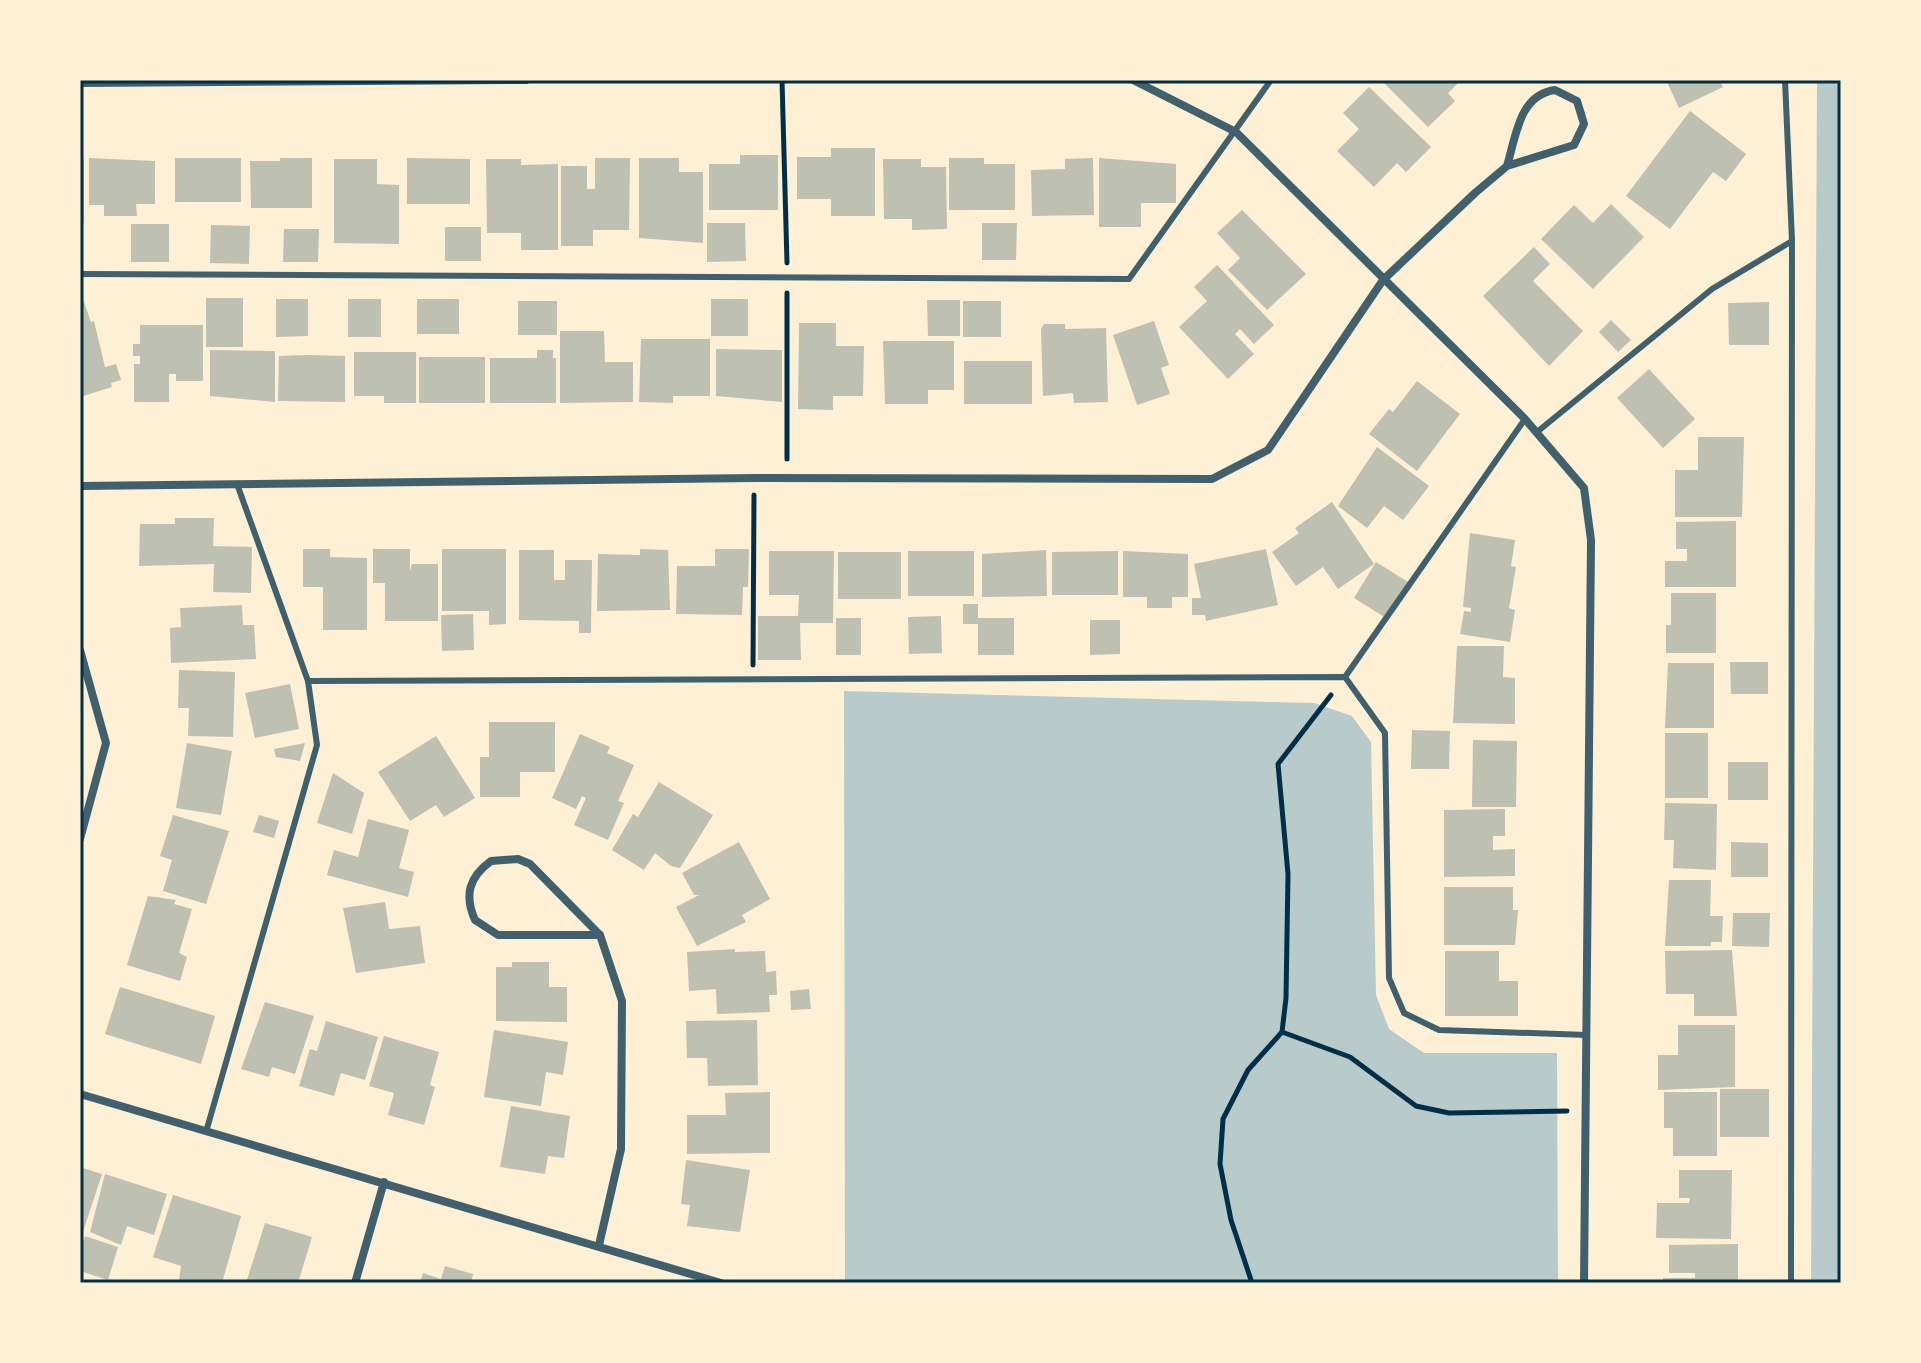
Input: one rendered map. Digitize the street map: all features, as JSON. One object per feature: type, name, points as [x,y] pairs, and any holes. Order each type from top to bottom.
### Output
[{"type":"street","points":[[80,83],[526,80]]},
{"type":"street","points":[[1133,80],[1236,132],[1525,419],[1584,488],[1591,540],[1584,1283]]},
{"type":"street","points":[[80,486],[754,478],[1212,479],[1268,450],[1383,280],[1507,166],[1574,145],[1584,124],[1577,101],[1555,90],[1532,98],[1525,108],[1507,166]]},
{"type":"street","points":[[80,650],[106,743],[80,839]]},
{"type":"street","points":[[599,1245],[621,1149],[622,1001],[600,935],[530,864],[518,859],[491,861],[472,881],[468,894],[475,920],[498,935],[600,935]]},
{"type":"street","points":[[80,1094],[721,1283]]},
{"type":"street","points":[[355,1283],[384,1182]]},
{"type":"lane","points":[[80,274],[1129,279],[1271,80]]},
{"type":"lane","points":[[1785,80],[1792,241],[1791,1283]]},
{"type":"lane","points":[[1537,432],[1712,289],[1792,241]]},
{"type":"lane","points":[[1345,677],[1525,419]]},
{"type":"lane","points":[[206,1132],[317,745],[308,681],[237,482]]},
{"type":"lane","points":[[308,681],[753,682],[1345,677]]},
{"type":"lane","points":[[1345,677],[1385,733],[1389,978],[1404,1013],[1439,1030],[1587,1035]]},
{"type":"path","points":[[753,682],[754,478]]},
{"type":"path","points":[[1252,1283],[1231,1220],[1220,1164],[1223,1119],[1248,1070],[1282,1032],[1286,998],[1288,874],[1278,764],[1345,677]]},
{"type":"path","points":[[1282,1032],[1350,1057],[1416,1106],[1449,1113],[1586,1111]]},
{"type":"shaded area","points":[[1817,80],[1841,80],[1841,1283],[1811,1283]]},
{"type":"shaded area","points":[[844,691],[1314,703],[1352,716],[1371,742],[1376,995],[1389,1029],[1424,1053],[1557,1053],[1558,1283],[845,1283]]},
{"type":"building","points":[[1381,80],[1461,80],[1448,93],[1455,101],[1428,127]]},
{"type":"building","points":[[1666,80],[1719,80],[1723,87],[1679,108]]},
{"type":"building","points":[[1369,87],[1431,147],[1406,172],[1397,163],[1374,187],[1337,151],[1359,129],[1343,113]]},
{"type":"building","points":[[1690,111],[1746,154],[1726,181],[1713,172],[1670,229],[1626,196]]},
{"type":"building","points":[[831,148],[875,148],[875,216],[831,216],[831,199],[797,199],[797,157],[831,157]]},
{"type":"building","points":[[740,155],[778,155],[778,210],[709,210],[709,164],[740,164]]},
{"type":"building","points":[[89,158],[155,161],[155,204],[136,204],[137,216],[104,216],[104,205],[89,205]]},
{"type":"building","points":[[175,158],[241,158],[241,202],[175,202]]},
{"type":"building","points":[[280,158],[312,158],[312,208],[251,208],[250,161],[280,161]]},
{"type":"building","points":[[407,158],[470,159],[470,204],[407,204]]},
{"type":"building","points":[[595,158],[630,158],[629,230],[593,230],[593,246],[561,246],[561,166],[587,166],[587,189],[595,189]]},
{"type":"building","points":[[639,158],[679,158],[679,172],[703,172],[703,243],[639,238]]},
{"type":"building","points":[[949,158],[984,158],[984,164],[1015,164],[1015,210],[949,210]]},
{"type":"building","points":[[1093,158],[1094,215],[1032,216],[1031,170],[1065,169],[1065,159]]},
{"type":"building","points":[[1099,158],[1176,164],[1176,203],[1141,203],[1141,227],[1099,227]]},
{"type":"building","points":[[80,159],[84,159],[84,223],[80,223]]},
{"type":"building","points":[[334,159],[377,159],[377,184],[399,185],[399,244],[334,243]]},
{"type":"building","points":[[486,159],[521,159],[521,165],[558,164],[558,250],[521,250],[521,233],[487,233]]},
{"type":"building","points":[[883,159],[921,159],[921,167],[946,167],[947,229],[912,230],[912,219],[884,219]]},
{"type":"building","points":[[1611,204],[1644,237],[1593,289],[1541,239],[1574,205],[1593,223]]},
{"type":"building","points":[[1242,210],[1306,274],[1267,310],[1228,270],[1240,258],[1217,233]]},
{"type":"building","points":[[707,223],[745,223],[746,261],[707,262]]},
{"type":"building","points":[[982,223],[1017,223],[1016,260],[982,260]]},
{"type":"building","points":[[131,224],[169,224],[169,262],[131,262]]},
{"type":"building","points":[[211,225],[250,226],[249,264],[210,263]]},
{"type":"building","points":[[445,227],[481,227],[481,261],[445,261]]},
{"type":"building","points":[[284,229],[319,229],[318,262],[283,262]]},
{"type":"building","points":[[1534,247],[1550,264],[1533,281],[1583,331],[1549,366],[1483,296]]},
{"type":"building","points":[[1217,265],[1274,325],[1254,344],[1240,329],[1235,334],[1254,354],[1228,379],[1179,327],[1207,301],[1194,287]]},
{"type":"building","points":[[82,296],[91,322],[94,321],[105,367],[116,364],[121,380],[111,383],[112,387],[80,397]]},
{"type":"building","points":[[206,298],[243,298],[243,347],[206,347]]},
{"type":"building","points":[[276,299],[308,299],[308,336],[276,337]]},
{"type":"building","points":[[348,299],[381,299],[381,337],[348,337]]},
{"type":"building","points":[[417,299],[459,299],[459,334],[417,334]]},
{"type":"building","points":[[711,299],[748,299],[748,336],[711,336]]},
{"type":"building","points":[[927,300],[960,300],[960,336],[928,336]]},
{"type":"building","points":[[518,301],[557,301],[557,335],[518,335]]},
{"type":"building","points":[[963,301],[1001,301],[1001,337],[963,337]]},
{"type":"building","points":[[1769,302],[1769,345],[1729,345],[1728,303]]},
{"type":"building","points":[[1611,320],[1631,340],[1618,352],[1599,332]]},
{"type":"building","points":[[1154,321],[1169,365],[1161,368],[1170,394],[1137,405],[1113,335]]},
{"type":"building","points":[[799,323],[836,323],[836,346],[864,346],[863,396],[833,396],[833,410],[798,409]]},
{"type":"building","points":[[1044,324],[1065,324],[1065,329],[1106,328],[1108,402],[1074,403],[1073,393],[1043,396],[1041,329]]},
{"type":"building","points":[[140,325],[203,325],[203,381],[176,381],[176,374],[169,374],[169,402],[134,402],[134,364],[140,364],[140,356],[133,356],[133,344],[140,344]]},
{"type":"building","points":[[560,331],[604,331],[605,362],[633,362],[633,402],[560,403]]},
{"type":"building","points":[[641,339],[710,339],[710,396],[673,396],[673,403],[639,402]]},
{"type":"building","points":[[883,341],[954,341],[954,390],[928,390],[928,404],[885,404]]},
{"type":"building","points":[[716,349],[782,350],[782,402],[716,396]]},
{"type":"building","points":[[210,350],[275,351],[275,402],[210,396]]},
{"type":"building","points":[[537,350],[553,350],[553,358],[556,358],[556,403],[490,403],[490,358],[537,358]]},
{"type":"building","points":[[354,352],[416,352],[416,403],[384,403],[384,396],[354,396]]},
{"type":"building","points":[[279,356],[345,356],[345,402],[278,401]]},
{"type":"building","points":[[419,357],[485,357],[485,403],[419,403]]},
{"type":"building","points":[[964,361],[1032,361],[1032,404],[964,404]]},
{"type":"building","points":[[1649,369],[1695,419],[1663,448],[1617,398]]},
{"type":"building","points":[[1417,381],[1460,414],[1417,471],[1369,434],[1389,409],[1393,412]]},
{"type":"building","points":[[1698,437],[1744,437],[1742,517],[1675,517],[1675,470],[1698,470]]},
{"type":"building","points":[[1377,447],[1429,486],[1403,520],[1384,506],[1367,528],[1338,506]]},
{"type":"building","points":[[1332,502],[1374,564],[1338,589],[1323,567],[1296,586],[1272,552],[1299,533],[1295,528]]},
{"type":"building","points":[[175,518],[214,518],[213,546],[252,547],[251,593],[213,592],[214,564],[139,566],[140,524],[175,524]]},
{"type":"building","points":[[1736,521],[1736,587],[1665,587],[1665,561],[1687,561],[1687,549],[1676,549],[1676,522]]},
{"type":"building","points":[[1470,533],[1515,540],[1511,566],[1516,567],[1509,608],[1515,610],[1510,642],[1460,634],[1464,611],[1471,612],[1471,608],[1463,607]]},
{"type":"building","points":[[303,549],[330,549],[330,557],[367,558],[367,630],[323,630],[323,587],[303,587]]},
{"type":"building","points":[[373,549],[410,549],[410,571],[412,564],[438,564],[438,621],[385,621],[385,583],[373,583]]},
{"type":"building","points":[[442,549],[506,549],[506,624],[489,625],[489,611],[442,611]]},
{"type":"building","points":[[640,549],[668,550],[670,610],[597,611],[598,554],[640,555]]},
{"type":"building","points":[[715,549],[749,549],[748,587],[743,587],[742,615],[676,614],[677,566],[715,566]]},
{"type":"building","points":[[1266,549],[1278,605],[1206,621],[1205,615],[1192,615],[1192,598],[1201,598],[1194,564]]},
{"type":"building","points":[[519,550],[554,550],[554,580],[565,580],[565,560],[592,560],[591,633],[579,633],[579,621],[519,620]]},
{"type":"building","points":[[1046,550],[1047,596],[982,597],[982,554]]},
{"type":"building","points":[[769,551],[834,551],[833,623],[800,623],[801,660],[758,660],[758,616],[798,616],[799,595],[769,595]]},
{"type":"building","points":[[908,551],[974,551],[974,596],[908,596]]},
{"type":"building","points":[[1118,551],[1118,595],[1052,595],[1052,552]]},
{"type":"building","points":[[1123,551],[1188,554],[1188,597],[1172,597],[1172,608],[1147,608],[1147,597],[1123,597]]},
{"type":"building","points":[[838,552],[901,552],[901,599],[838,599]]},
{"type":"building","points":[[1376,562],[1408,582],[1386,618],[1354,598]]},
{"type":"building","points":[[1671,593],[1716,593],[1716,653],[1666,653],[1666,625],[1671,625]]},
{"type":"building","points":[[963,604],[978,604],[978,618],[1014,618],[1014,655],[978,655],[978,624],[963,624]]},
{"type":"building","points":[[242,605],[243,625],[254,625],[256,659],[171,663],[170,628],[181,627],[180,608]]},
{"type":"building","points":[[473,614],[474,650],[442,651],[441,615]]},
{"type":"building","points":[[941,616],[942,653],[909,654],[908,617]]},
{"type":"building","points":[[836,618],[861,618],[861,655],[836,655]]},
{"type":"building","points":[[1090,620],[1120,620],[1120,654],[1090,655]]},
{"type":"building","points":[[1457,646],[1504,646],[1503,677],[1515,678],[1515,724],[1453,723]]},
{"type":"building","points":[[1730,662],[1768,662],[1768,694],[1731,694]]},
{"type":"building","points":[[1668,663],[1714,663],[1714,728],[1665,728]]},
{"type":"building","points":[[179,670],[235,672],[233,737],[188,736],[189,708],[178,708]]},
{"type":"building","points":[[290,684],[299,729],[255,738],[245,693]]},
{"type":"building","points":[[489,722],[555,722],[555,772],[520,772],[520,797],[480,797],[480,757],[489,757]]},
{"type":"building","points":[[1412,730],[1450,731],[1449,769],[1411,769]]},
{"type":"building","points":[[1665,733],[1708,733],[1708,798],[1665,798]]},
{"type":"building","points":[[580,734],[610,747],[607,753],[634,765],[618,801],[624,803],[608,840],[574,825],[586,798],[582,796],[576,809],[552,798]]},
{"type":"building","points":[[436,736],[475,798],[444,817],[436,805],[410,821],[378,772]]},
{"type":"building","points":[[1473,740],[1517,741],[1516,807],[1472,807]]},
{"type":"building","points":[[187,743],[232,751],[221,815],[176,808]]},
{"type":"building","points":[[305,743],[300,761],[276,757],[274,749]]},
{"type":"building","points":[[1728,762],[1768,762],[1768,800],[1728,800]]},
{"type":"building","points":[[333,773],[364,793],[352,834],[317,823]]},
{"type":"building","points":[[659,782],[713,815],[680,868],[671,866],[655,853],[644,870],[612,850],[633,814],[638,817]]},
{"type":"building","points":[[1665,803],[1717,804],[1716,870],[1673,868],[1674,840],[1664,840]]},
{"type":"building","points":[[1505,809],[1505,836],[1493,836],[1493,850],[1515,849],[1515,876],[1444,877],[1444,810]]},
{"type":"building","points":[[173,815],[229,831],[206,904],[163,891],[172,860],[160,856]]},
{"type":"building","points":[[259,815],[279,821],[274,838],[253,832]]},
{"type":"building","points":[[368,819],[409,830],[399,868],[414,872],[408,897],[327,875],[334,850],[358,857]]},
{"type":"building","points":[[739,842],[770,899],[742,915],[746,922],[697,946],[676,907],[699,895],[694,895],[682,873]]},
{"type":"building","points":[[1731,842],[1768,843],[1768,877],[1731,877]]},
{"type":"building","points":[[1669,880],[1711,880],[1710,916],[1723,916],[1722,942],[1711,942],[1711,946],[1665,946]]},
{"type":"building","points":[[1444,887],[1513,887],[1513,910],[1518,910],[1515,945],[1444,945]]},
{"type":"building","points":[[148,896],[176,900],[174,904],[192,909],[179,953],[187,957],[180,981],[127,965]]},
{"type":"building","points":[[385,902],[389,929],[420,926],[425,963],[356,973],[343,908]]},
{"type":"building","points":[[1733,913],[1770,913],[1769,947],[1732,946]]},
{"type":"building","points":[[735,949],[735,952],[765,951],[766,972],[776,971],[777,995],[769,995],[770,1012],[717,1014],[716,989],[689,991],[687,952]]},
{"type":"building","points":[[1732,950],[1737,1016],[1694,1016],[1694,994],[1666,994],[1665,951]]},
{"type":"building","points":[[1445,951],[1499,951],[1499,981],[1518,981],[1518,1016],[1445,1016]]},
{"type":"building","points":[[512,962],[549,962],[549,987],[567,987],[567,1022],[496,1021],[496,967],[512,967]]},
{"type":"building","points":[[120,987],[215,1016],[201,1064],[105,1034]]},
{"type":"building","points":[[809,989],[811,1009],[791,1010],[790,991]]},
{"type":"building","points":[[265,1002],[314,1016],[295,1074],[272,1067],[269,1077],[241,1069]]},
{"type":"building","points":[[757,1020],[758,1085],[708,1086],[707,1058],[687,1058],[686,1021]]},
{"type":"building","points":[[326,1021],[378,1037],[365,1080],[341,1073],[334,1096],[299,1086],[310,1049],[317,1051]]},
{"type":"building","points":[[1678,1025],[1735,1025],[1735,1087],[1658,1090],[1658,1055],[1678,1055]]},
{"type":"building","points":[[494,1030],[568,1042],[563,1075],[546,1072],[541,1106],[484,1097]]},
{"type":"building","points":[[384,1036],[439,1052],[430,1085],[435,1087],[424,1125],[388,1115],[394,1093],[369,1086]]},
{"type":"building","points":[[1720,1089],[1769,1089],[1769,1137],[1720,1137]]},
{"type":"building","points":[[770,1092],[770,1153],[687,1154],[687,1115],[726,1115],[725,1093]]},
{"type":"building","points":[[1664,1092],[1717,1092],[1717,1156],[1673,1156],[1673,1128],[1664,1128]]},
{"type":"building","points":[[511,1106],[570,1116],[564,1158],[548,1156],[545,1174],[500,1167]]},
{"type":"building","points":[[686,1160],[750,1170],[740,1232],[687,1226],[690,1205],[681,1204]]},
{"type":"building","points":[[80,1167],[102,1174],[83,1232],[80,1232]]},
{"type":"building","points":[[1679,1170],[1732,1170],[1731,1239],[1656,1238],[1657,1203],[1689,1203],[1690,1198],[1679,1198]]},
{"type":"building","points":[[105,1174],[167,1194],[154,1235],[127,1226],[121,1245],[90,1232]]},
{"type":"building","points":[[173,1195],[241,1216],[222,1283],[179,1280],[181,1266],[153,1257]]},
{"type":"building","points":[[265,1223],[312,1237],[298,1283],[246,1283]]},
{"type":"building","points":[[85,1236],[118,1247],[108,1280],[80,1271],[80,1252]]},
{"type":"building","points":[[1738,1244],[1738,1283],[1663,1283],[1663,1278],[1695,1278],[1695,1273],[1669,1273],[1669,1245]]},
{"type":"building","points":[[445,1266],[473,1274],[471,1283],[420,1283],[423,1273],[441,1279]]}]
